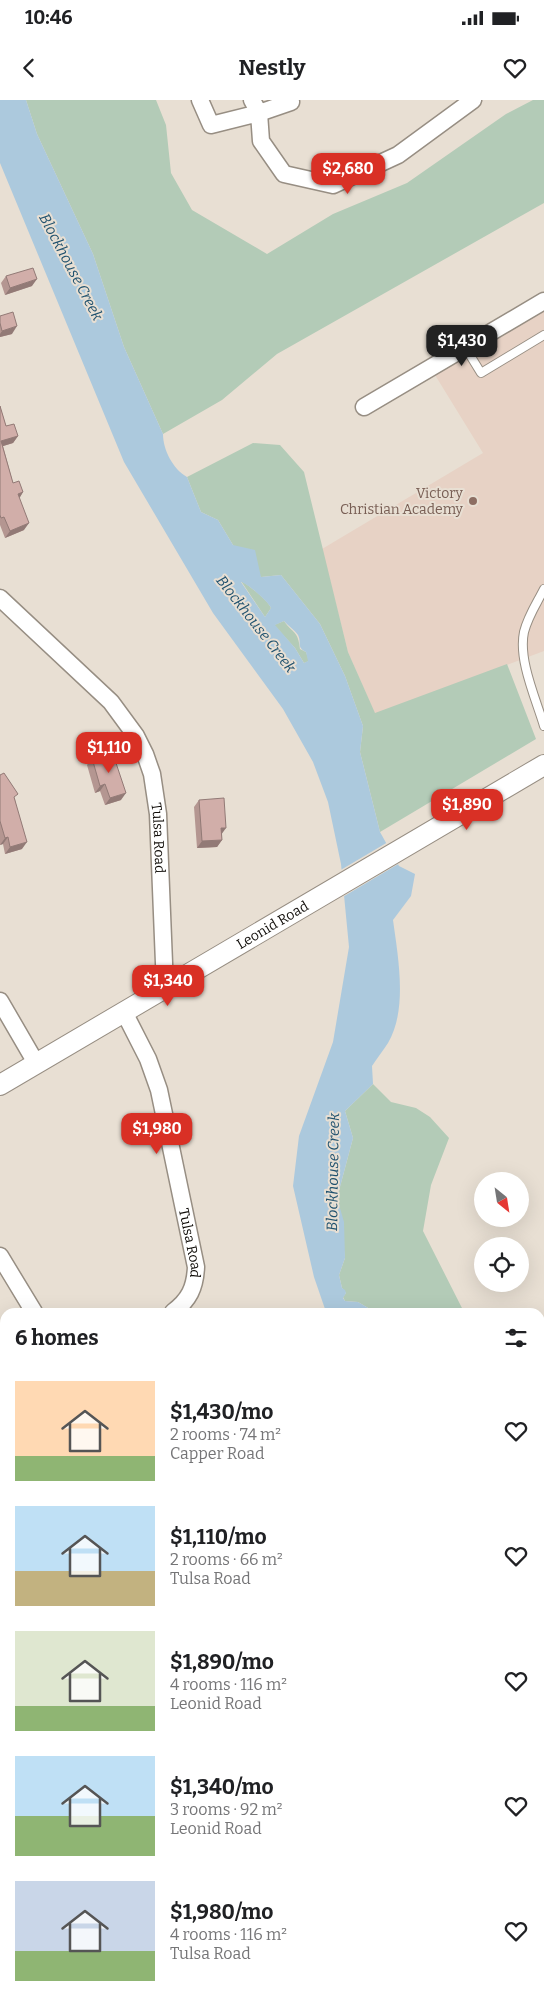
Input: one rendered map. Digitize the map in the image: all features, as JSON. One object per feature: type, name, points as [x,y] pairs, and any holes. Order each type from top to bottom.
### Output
[{"type":"street","points":[[200,100],[211,125],[255,106],[291,102],[290,100]]},
{"type":"street","points":[[255,106],[260,141],[284,174],[333,185],[398,155],[473,100]]},
{"type":"street","points":[[364,406],[543,304]]},
{"type":"street","name":"Tulsa Road","points":[[0,598],[111,702],[136,736],[145,754],[152,774],[158,814],[165,988]]},
{"type":"street","name":"Leonid Road","points":[[0,1085],[544,765]]},
{"type":"street","points":[[0,1001],[36,1063]]},
{"type":"street","name":"Tulsa Road","points":[[124,1012],[148,1059],[159,1090],[196,1267],[195,1281],[191,1293],[178,1308]]},
{"type":"street","points":[[0,1256],[32,1308]]},
{"type":"lane","points":[[465,347],[481,373],[544,335]]},
{"type":"lane","points":[[544,589],[529,618],[524,633],[524,659],[544,726]]},
{"type":"shaded area","name":"Victory Christian Academy","points":[[544,294],[544,651],[375,714],[348,652],[322,549],[483,453],[427,362]]},
{"type":"green space","points":[[26,100],[156,100],[166,125],[171,173],[192,210],[267,254],[333,214],[407,183],[506,114],[533,100],[544,100],[544,203],[277,354],[222,400],[163,434],[124,347],[93,254],[37,134]]},
{"type":"green space","points":[[253,443],[280,445],[304,472],[348,652],[375,713],[507,664],[536,739],[380,832],[360,752],[363,726],[345,676],[320,624],[281,575],[261,577],[233,545],[218,520],[201,512],[187,477]]},
{"type":"green space","points":[[241,581],[258,593],[271,608],[265,617]]},
{"type":"green space","points":[[284,621],[296,635],[300,649],[306,652],[309,661],[304,663],[295,648],[274,625]]},
{"type":"green space","points":[[373,1084],[391,1102],[416,1108],[430,1117],[449,1138],[431,1185],[423,1231],[462,1308],[368,1308],[358,1302],[345,1301],[343,1297],[346,1293],[342,1288],[339,1275],[345,1258],[337,1198],[353,1138],[345,1111]]},
{"type":"water","name":"Blockhouse Creek","points":[[0,100],[26,100],[37,134],[93,254],[124,347],[163,434],[167,453],[177,469],[187,477],[201,512],[218,520],[233,545],[255,550],[261,577],[281,575],[320,624],[345,676],[363,726],[360,752],[380,832],[399,866],[415,874],[411,896],[393,920],[400,983],[398,1015],[394,1029],[388,1043],[372,1066],[373,1084],[345,1111],[353,1138],[337,1198],[344,1222],[345,1258],[339,1275],[342,1288],[346,1293],[343,1298],[345,1301],[358,1302],[368,1308],[325,1308],[314,1277],[293,1186],[299,1136],[333,1042],[349,947],[341,864],[328,802],[313,762],[283,709],[213,613],[124,462],[0,163]],"holes":[[[241,582],[262,597],[271,608],[265,617]],[[284,621],[295,631],[299,638],[300,647],[306,652],[308,661],[304,663],[295,648],[275,625]]]},
{"type":"pier","points":[[388,842],[400,863],[341,898],[339,871]]},
{"type":"building","points":[[33,268],[37,279],[10,288],[6,276]]},
{"type":"building","points":[[13,312],[17,326],[2,331],[0,316]]},
{"type":"building","points":[[0,406],[6,426],[14,424],[18,436],[1,441],[13,483],[19,481],[23,492],[18,494],[29,523],[10,531],[4,517],[1,518],[0,515]]},
{"type":"building","points":[[112,751],[126,793],[110,798],[105,784],[100,786],[92,758]]},
{"type":"building","points":[[4,773],[18,794],[14,797],[27,842],[10,847],[8,837],[5,838],[0,821],[0,775]]},
{"type":"building","points":[[224,798],[226,828],[221,828],[222,840],[202,841],[199,800]]},
{"type":"place","name":"Victory Christian Academy","points":[[473,501]]}]
